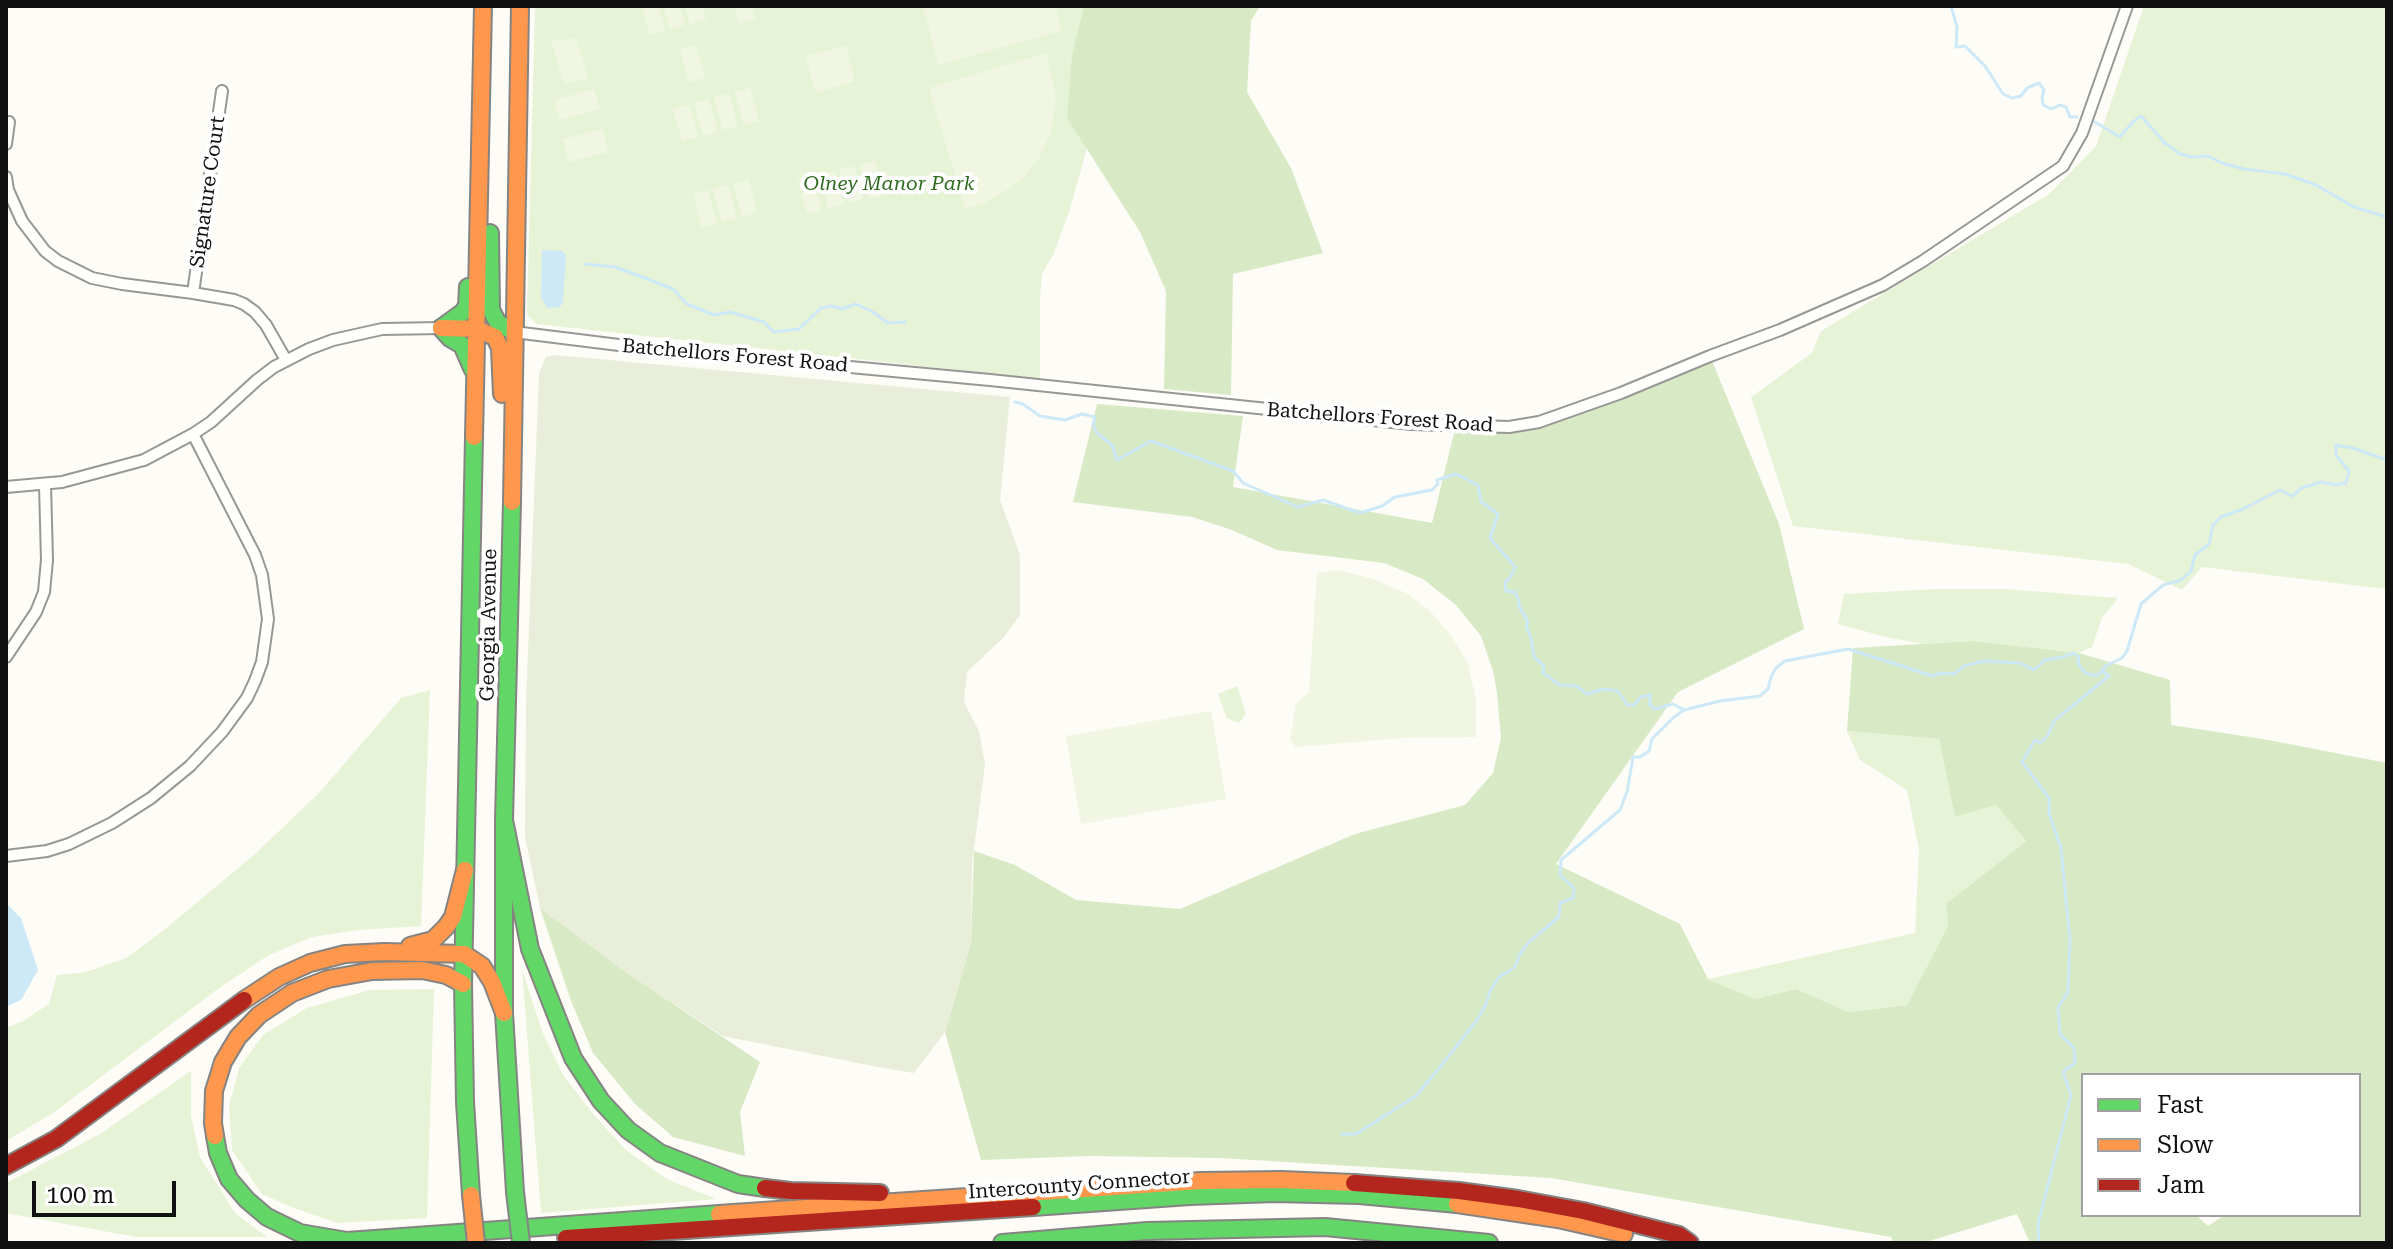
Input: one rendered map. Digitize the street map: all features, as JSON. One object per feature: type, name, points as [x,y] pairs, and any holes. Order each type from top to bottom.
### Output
[{"type":"main road","name":"Georgia Avenue","points":[[476,1243],[465,1102],[463,984],[483,6]]},
{"type":"main road","name":"Georgia Avenue","points":[[520,6],[504,820],[504,1013],[521,1243]]},
{"type":"main road","points":[[480,178],[489,193],[491,310],[502,327],[514,332]]},
{"type":"main road","points":[[441,328],[459,316],[467,306],[468,277],[479,233]]},
{"type":"main road","points":[[441,328],[485,331],[495,337],[500,348],[511,508]]},
{"type":"main road","points":[[441,328],[462,345],[476,379]]},
{"type":"main road","points":[[504,820],[530,949],[552,1007],[573,1058],[601,1101],[628,1130],[660,1153],[738,1184],[791,1191],[967,1198]]},
{"type":"main road","points":[[384,952],[433,940],[442,933],[453,917],[465,870]]},
{"type":"main road","points":[[6,1166],[56,1139],[279,977],[310,963],[345,954],[464,954],[482,966],[504,1013]]},
{"type":"main road","points":[[463,984],[446,975],[422,970],[372,971],[328,979],[292,993],[259,1015],[238,1037],[223,1062],[214,1091],[213,1123],[218,1153],[229,1179],[247,1200],[267,1217],[300,1233],[347,1241],[1201,1181],[1281,1180],[1385,1184],[1459,1191],[1583,1211],[1679,1235],[1690,1243]]},
{"type":"main road","name":"Intercounty Connector","points":[[496,1243],[1190,1196],[1275,1193],[1359,1195],[1441,1202],[1558,1219],[1662,1243]]},
{"type":"main road","points":[[1002,1243],[1147,1231],[1325,1227],[1489,1243]]},
{"type":"main road","points":[[1169,1243],[1285,1228]]},
{"type":"street","name":"Batchellors Forest Road","points":[[514,332],[635,347],[1411,424],[1509,427],[1539,422],[1621,393],[1883,285],[2063,166],[2082,133],[2127,6]]},
{"type":"street","name":"Signature Court","points":[[193,293],[222,91]]},
{"type":"street","points":[[6,144],[9,122]]},
{"type":"street","points":[[6,177],[14,206],[27,229],[45,251],[72,270],[122,284],[193,293],[244,304],[266,325],[286,360]]},
{"type":"street","points":[[6,487],[45,485],[84,478],[144,460],[211,422],[257,380],[286,360],[333,340],[358,333],[441,328]]},
{"type":"street","points":[[6,856],[47,851],[69,844],[112,823],[151,798],[190,766],[222,732],[247,698],[255,681],[262,662],[268,619],[262,575],[255,555],[193,434]]},
{"type":"street","points":[[6,657],[36,612],[44,592],[47,560],[45,485]]},
{"type":"green space","name":"Olney Manor Park","points":[[535,6],[1127,6],[1069,212],[1054,253],[1042,274],[1040,379],[536,324],[527,314]]},
{"type":"green space","points":[[642,6],[658,6],[665,30],[650,35]]},
{"type":"green space","points":[[664,6],[680,6],[685,25],[670,29]]},
{"type":"green space","points":[[685,6],[702,6],[706,19],[690,24]]},
{"type":"green space","points":[[735,6],[751,6],[755,19],[739,23]]},
{"type":"green space","points":[[923,6],[1056,6],[1061,31],[938,65]]},
{"type":"green space","points":[[1084,6],[1260,6],[1251,21],[1247,92],[1291,168],[1323,253],[1233,274],[1231,395],[1164,389],[1166,291],[1140,232],[1067,118],[1072,56]]},
{"type":"green space","points":[[2144,6],[2387,6],[2386,589],[2202,567],[2182,590],[2128,564],[1793,526],[1751,397],[1812,353],[1821,331],[2049,194],[2096,146]]},
{"type":"green space","points":[[576,38],[588,79],[564,83],[551,41]]},
{"type":"green space","points":[[696,45],[705,78],[689,82],[680,49]]},
{"type":"green space","points":[[846,46],[855,81],[816,93],[805,56]]},
{"type":"green space","points":[[1046,53],[1056,96],[1051,131],[1038,160],[1023,178],[1007,190],[965,209],[929,88]]},
{"type":"green space","points":[[750,88],[759,121],[744,125],[735,92]]},
{"type":"green space","points":[[594,89],[600,109],[559,120],[554,100]]},
{"type":"green space","points":[[729,93],[738,126],[723,130],[714,98]]},
{"type":"green space","points":[[709,99],[718,132],[703,136],[694,103]]},
{"type":"green space","points":[[689,105],[698,137],[682,141],[673,109]]},
{"type":"green space","points":[[603,129],[608,152],[568,162],[563,139]]},
{"type":"green space","points":[[875,161],[884,194],[869,199],[860,165]]},
{"type":"green space","points":[[854,166],[863,199],[848,203],[839,170]]},
{"type":"green space","points":[[835,171],[844,204],[828,208],[820,175]]},
{"type":"green space","points":[[813,177],[822,210],[807,214],[798,181]]},
{"type":"green space","points":[[749,180],[757,212],[742,217],[733,184]]},
{"type":"green space","points":[[728,185],[737,218],[722,222],[713,189]]},
{"type":"green space","points":[[708,190],[717,223],[702,228],[693,194]]},
{"type":"green space","points":[[555,355],[1010,397],[1000,500],[1020,555],[1020,615],[1004,637],[967,672],[964,702],[979,731],[985,765],[972,864],[971,942],[945,1032],[914,1073],[723,1036],[626,972],[540,908],[525,837],[526,702],[539,373],[546,357]]},
{"type":"green space","points":[[1710,356],[1779,524],[1804,629],[1678,692],[1556,864],[1680,924],[1708,979],[1755,999],[1796,989],[1849,1012],[1907,1005],[1948,926],[1946,904],[2026,841],[1996,805],[1955,817],[1939,739],[1847,731],[1853,648],[1974,641],[2079,653],[2170,680],[2171,725],[2387,763],[2387,1243],[2030,1243],[2017,1214],[1923,1243],[1894,1243],[1891,1237],[1551,1178],[1220,1158],[1090,1156],[981,1160],[945,1032],[971,942],[974,851],[1015,865],[1076,900],[1180,909],[1355,834],[1465,805],[1493,773],[1501,738],[1493,671],[1481,636],[1456,605],[1423,579],[1384,563],[1277,550],[1192,517],[1073,502],[1097,404],[1243,416],[1233,487],[1432,523],[1456,425],[1539,422]]},
{"type":"green space","points":[[1338,570],[1373,579],[1406,593],[1429,610],[1450,634],[1468,663],[1476,701],[1476,737],[1403,738],[1296,747],[1290,740],[1296,703],[1309,692],[1317,573]]},
{"type":"green space","points":[[2005,589],[2118,598],[2102,618],[2092,647],[2079,653],[1974,641],[1924,644],[1838,624],[1844,594]]},
{"type":"green space","points":[[1237,686],[1246,714],[1239,723],[1227,718],[1218,694]]},
{"type":"green space","points":[[430,690],[421,926],[312,937],[269,955],[219,988],[53,1113],[6,1141],[6,1028],[49,1004],[57,975],[86,972],[126,958],[164,930],[255,854],[319,793],[401,698]]},
{"type":"green space","points":[[1211,711],[1226,799],[1081,824],[1066,736]]},
{"type":"green space","points":[[1847,731],[1939,739],[1955,817],[1996,805],[2026,841],[1946,904],[1948,926],[1907,1005],[1849,1012],[1796,989],[1755,999],[1708,979],[1915,933],[1919,850],[1907,790],[1860,760]]},
{"type":"green space","points":[[540,908],[626,972],[760,1062],[740,1112],[745,1156],[673,1137],[635,1104],[593,1053],[571,1001]]},
{"type":"green space","points":[[522,969],[542,1031],[563,1075],[593,1114],[626,1150],[667,1179],[716,1199],[541,1213]]},
{"type":"green space","points":[[434,989],[427,1218],[337,1223],[262,1194],[232,1150],[229,1106],[239,1068],[263,1035],[307,1008],[370,990]]},
{"type":"green space","points":[[191,1071],[191,1116],[200,1157],[235,1213],[267,1237],[136,1237],[6,1213],[6,1183],[100,1134]]},
{"type":"water","points":[[542,250],[562,251],[566,255],[563,302],[560,307],[547,308],[541,297]]},
{"type":"water","points":[[6,903],[21,918],[38,970],[21,1000],[6,1007]]},
{"type":"waterway","points":[[1951,6],[1957,27],[1956,47],[1965,46],[1985,66],[2003,94],[2012,98],[2021,96],[2027,88],[2039,83],[2044,90],[2043,105],[2051,109],[2060,105],[2066,107],[2070,117],[2077,117]]},
{"type":"waterway","points":[[2095,122],[2120,137],[2141,116],[2165,143],[2180,154],[2208,156],[2244,169],[2285,174],[2316,185],[2354,207],[2387,217]]},
{"type":"waterway","points":[[585,264],[615,267],[673,289],[687,304],[714,315],[730,312],[764,322],[774,332],[799,329],[821,308],[832,306],[842,309],[856,304],[888,323],[905,322]]},
{"type":"waterway","points":[[1015,402],[1040,416],[1065,420],[1082,414],[1095,417],[1093,425],[1097,433],[1112,445],[1117,460],[1151,441],[1233,471],[1243,483],[1298,507],[1323,500],[1360,513],[1382,506],[1395,497],[1432,490],[1438,484],[1437,480],[1456,474],[1478,485],[1481,502],[1498,514],[1490,538],[1515,567],[1505,582],[1506,591],[1515,592],[1528,622],[1526,625],[1534,657],[1544,666],[1543,673],[1560,685],[1576,686],[1587,694],[1604,689],[1618,691],[1627,705],[1634,705],[1641,697],[1650,695],[1650,705],[1655,709],[1673,704],[1684,710]]},
{"type":"waterway","points":[[2039,1243],[2038,1224],[2071,1095],[2063,1072],[2075,1063],[2074,1048],[2060,1034],[2058,1008],[2068,992],[2070,940],[2061,848],[2049,813],[2049,798],[2022,762],[2035,740],[2040,743],[2048,735],[2054,721],[2109,676],[2102,671],[2127,651],[2141,604],[2163,585],[2181,580],[2191,571],[2195,555],[2209,544],[2213,525],[2221,517],[2280,490],[2292,496],[2302,488],[2321,482],[2346,483],[2349,471],[2336,455],[2336,445],[2387,460]]},
{"type":"waterway","points":[[1342,1134],[1356,1134],[1416,1096],[1440,1067],[1477,1020],[1499,977],[1515,967],[1529,942],[1559,917],[1560,903],[1573,898],[1574,888],[1560,875],[1561,860],[1620,810],[1627,792],[1633,757],[1640,757],[1649,751],[1652,739],[1684,710],[1760,696],[1768,689],[1776,668],[1785,661],[1848,649],[1933,676],[1954,674],[1964,666],[1984,661],[2020,663],[2034,670],[2045,660],[2073,653],[2079,657],[2078,663],[2085,673],[2096,676],[2102,671]]},
{"type":"traffic: fast","points":[[490,233],[491,310],[498,323],[514,332]]},
{"type":"traffic: fast","points":[[441,328],[467,306],[468,287]]},
{"type":"traffic: fast","points":[[441,328],[462,345],[473,370]]},
{"type":"traffic: fast","points":[[471,1195],[465,1102],[463,984],[474,437]]},
{"type":"traffic: fast","points":[[512,502],[504,820],[504,1013],[515,1192]]},
{"type":"traffic: fast","points":[[504,820],[530,949],[573,1058],[601,1101],[628,1130],[660,1153],[738,1184],[765,1188]]},
{"type":"traffic: fast","points":[[215,1136],[218,1153],[229,1179],[267,1217],[300,1233],[347,1241],[719,1214]]},
{"type":"traffic: fast","points":[[515,1192],[521,1243]]},
{"type":"traffic: fast","points":[[1033,1207],[1275,1193],[1359,1195],[1457,1204]]},
{"type":"traffic: fast","points":[[1002,1243],[1147,1231],[1325,1227],[1489,1243]]},
{"type":"traffic: slow","points":[[474,437],[483,6]]},
{"type":"traffic: slow","points":[[512,502],[520,6]]},
{"type":"traffic: slow","points":[[441,328],[477,329],[495,337],[500,348],[502,394]]},
{"type":"traffic: slow","points":[[410,946],[433,940],[446,927],[453,917],[465,870]]},
{"type":"traffic: slow","points":[[244,1000],[279,977],[310,963],[345,954],[464,954],[482,966],[504,1013]]},
{"type":"traffic: slow","points":[[215,1136],[214,1091],[223,1062],[238,1037],[259,1015],[292,993],[328,979],[372,971],[422,970],[446,975],[463,984]]},
{"type":"traffic: slow","points":[[719,1214],[1201,1181],[1354,1183]]},
{"type":"traffic: slow","points":[[471,1195],[476,1243]]},
{"type":"traffic: slow","points":[[1457,1204],[1558,1219],[1624,1234]]},
{"type":"traffic: jam","points":[[6,1166],[56,1139],[244,1000]]},
{"type":"traffic: jam","points":[[1354,1183],[1518,1199],[1583,1211],[1679,1235],[1690,1243]]},
{"type":"traffic: jam","points":[[765,1188],[880,1193]]},
{"type":"traffic: jam","points":[[566,1238],[1033,1207]]}]
